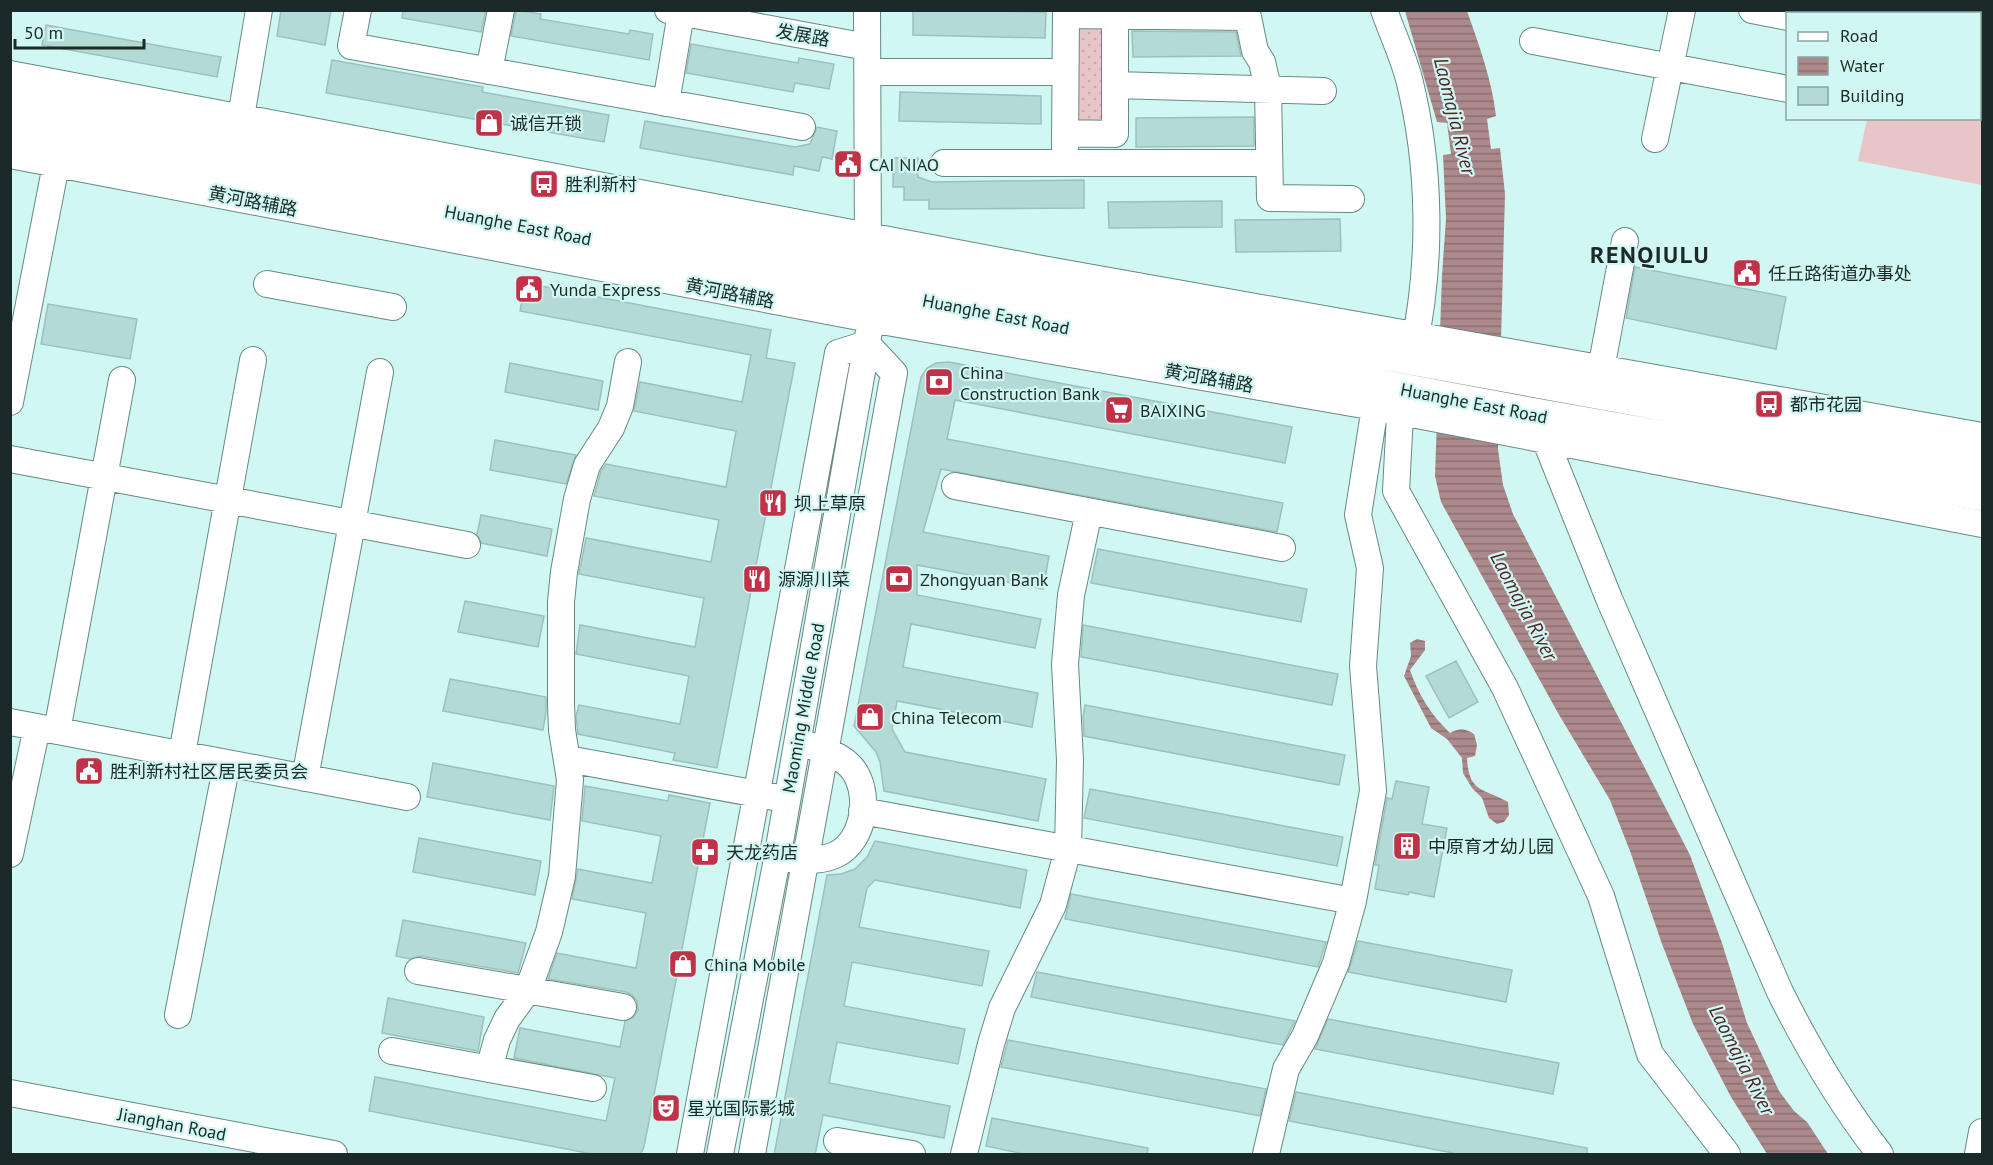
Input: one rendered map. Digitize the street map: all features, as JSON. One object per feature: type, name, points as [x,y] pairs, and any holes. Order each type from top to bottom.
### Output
[{"type":"main road","name":"Huanghe East Road","points":[[10,103],[61,139],[870,318],[1532,426],[1983,494]]},
{"type":"main road","name":"Huanghe East Road","points":[[10,130],[61,139],[868,247],[1599,380],[1983,462]]},
{"type":"street","points":[[241,117],[259,10]]},
{"type":"street","points":[[358,10],[351,46],[802,127]]},
{"type":"street","points":[[489,71],[501,10]]},
{"type":"street","name":"Maoming Middle Road","points":[[720,1155],[777,859],[870,318],[867,10]]},
{"type":"street","points":[[1266,1155],[1286,1069],[1305,1036],[1331,975],[1353,901],[1373,791],[1364,666],[1370,568],[1358,515],[1402,403],[1419,347],[1427,243],[1424,171],[1409,77],[1384,10]]},
{"type":"street","points":[[1655,139],[1682,10]]},
{"type":"street","points":[[1752,10],[1786,17]]},
{"type":"street","points":[[666,103],[675,12]]},
{"type":"street","name":"发展路","points":[[675,12],[867,59],[1065,72]]},
{"type":"street","points":[[1064,164],[1066,13],[1245,14],[1255,51],[1262,62],[1268,88],[1270,198],[1351,199]]},
{"type":"street","points":[[1065,133],[1115,134],[1115,15]]},
{"type":"street","points":[[1533,41],[1786,89]]},
{"type":"street","points":[[10,74],[241,117],[868,247]]},
{"type":"street","points":[[1115,85],[1323,91]]},
{"type":"street","points":[[10,155],[61,139],[10,402]]},
{"type":"street","points":[[944,164],[1269,163]]},
{"type":"street","points":[[1625,241],[1599,380],[1983,436]]},
{"type":"street","points":[[267,284],[393,307]]},
{"type":"street","points":[[690,1155],[838,353],[870,318],[894,373],[752,1155]]},
{"type":"street","points":[[182,754],[253,360]]},
{"type":"street","points":[[489,1069],[497,1040],[507,1019],[528,990],[549,932],[562,876],[570,796],[561,704],[561,602],[564,572],[577,499],[587,465],[611,428],[620,406],[628,362]]},
{"type":"street","points":[[305,778],[380,372]]},
{"type":"street","points":[[10,854],[47,729],[104,477],[122,380]]},
{"type":"street","points":[[1402,403],[1396,491],[1505,688],[1601,896],[1650,1054],[1727,1155]]},
{"type":"street","points":[[1532,426],[1983,524]]},
{"type":"street","points":[[1532,426],[1780,992],[1811,1053],[1880,1155]]},
{"type":"street","points":[[10,459],[467,545]]},
{"type":"street","points":[[955,486],[1282,548]]},
{"type":"street","points":[[964,1155],[1002,1008],[1053,905],[1068,849],[1070,760],[1065,664],[1071,595],[1089,512]]},
{"type":"street","points":[[10,722],[406,797]]},
{"type":"street","points":[[777,859],[805,861],[837,854],[849,845],[859,827],[862,812],[863,796],[860,781],[850,766],[825,751],[797,741]]},
{"type":"street","points":[[568,759],[787,799]]},
{"type":"street","points":[[178,1015],[227,763]]},
{"type":"street","points":[[862,812],[1353,901]]},
{"type":"street","points":[[417,971],[623,1007]]},
{"type":"street","points":[[392,1051],[593,1088]]},
{"type":"street","name":"Jianghan Road","points":[[10,1093],[237,1145],[334,1155]]},
{"type":"street","points":[[1978,1155],[1983,1132]]},
{"type":"street","points":[[837,1141],[912,1155]]},
{"type":"shaded area","points":[[1982,11],[1982,185],[1858,161],[1867,120],[1981,120],[1981,12],[1888,12]]},
{"type":"shaded area","points":[[1077,26],[1102,26],[1108,30],[1104,124],[1076,123]]},
{"type":"water","name":"Laomajia River","points":[[1405,11],[1467,11],[1491,89],[1496,116],[1487,119],[1491,149],[1500,148],[1505,194],[1498,449],[1503,485],[1513,514],[1690,855],[1722,943],[1747,1023],[1779,1091],[1794,1111],[1807,1122],[1828,1154],[1767,1154],[1731,1097],[1693,1024],[1610,800],[1558,713],[1441,502],[1435,476],[1446,219],[1443,155],[1451,154],[1447,123],[1437,122]]},
{"type":"water","points":[[1417,639],[1425,641],[1425,650],[1410,670],[1417,687],[1431,711],[1450,733],[1462,729],[1474,734],[1477,745],[1475,756],[1467,758],[1468,770],[1479,788],[1508,802],[1509,815],[1504,822],[1497,824],[1489,818],[1482,798],[1472,788],[1463,773],[1462,758],[1447,739],[1431,728],[1404,676],[1411,656],[1410,643]]},
{"type":"building","points":[[281,10],[331,10],[325,45],[277,36]]},
{"type":"building","points":[[403,10],[486,10],[481,32],[402,18]]},
{"type":"building","points":[[516,10],[541,14],[540,19],[629,34],[630,30],[653,34],[649,60],[511,36]]},
{"type":"building","points":[[913,10],[1046,12],[1045,38],[913,35]]},
{"type":"building","points":[[46,25],[221,57],[217,77],[42,45]]},
{"type":"building","points":[[1132,31],[1236,32],[1241,56],[1133,57]]},
{"type":"building","points":[[691,44],[798,63],[799,58],[834,64],[829,89],[795,83],[793,92],[686,73]]},
{"type":"building","points":[[332,60],[483,87],[482,92],[609,115],[604,142],[326,93]]},
{"type":"building","points":[[900,92],[1041,96],[1041,124],[899,121]]},
{"type":"building","points":[[1254,117],[1254,146],[1136,147],[1136,118]]},
{"type":"building","points":[[645,121],[795,147],[810,144],[817,127],[837,131],[832,159],[822,157],[819,171],[794,166],[793,175],[640,148]]},
{"type":"building","points":[[893,158],[918,158],[918,177],[932,182],[1084,180],[1084,208],[929,209],[929,200],[904,200],[904,187],[893,187]]},
{"type":"building","points":[[1222,201],[1222,227],[1109,228],[1108,202]]},
{"type":"building","points":[[1340,219],[1341,251],[1236,252],[1235,220]]},
{"type":"building","points":[[1635,267],[1786,297],[1776,349],[1626,318]]},
{"type":"building","points":[[525,283],[771,330],[766,358],[795,363],[717,768],[673,760],[675,753],[578,734],[576,716],[579,705],[680,724],[689,676],[576,654],[580,625],[695,647],[704,598],[579,574],[586,538],[711,562],[719,520],[594,496],[601,471],[606,464],[726,487],[736,431],[634,411],[640,382],[742,402],[751,355],[520,311]]},
{"type":"building","points":[[48,304],[137,319],[130,359],[41,344]]},
{"type":"building","points":[[949,362],[1292,427],[1285,463],[955,400],[947,439],[1283,503],[1277,532],[941,469],[923,532],[1049,556],[1043,589],[917,565],[917,595],[1041,619],[1035,648],[911,624],[903,667],[1038,693],[1032,727],[897,701],[892,729],[905,752],[1046,779],[1038,821],[884,791],[880,762],[876,752],[854,726],[921,377],[927,368],[936,363]]},
{"type":"building","points":[[510,363],[603,381],[598,410],[505,392]]},
{"type":"building","points":[[495,440],[576,455],[566,484],[490,470]]},
{"type":"building","points":[[481,515],[552,529],[547,556],[481,543],[477,534]]},
{"type":"building","points":[[1098,549],[1307,589],[1301,622],[1091,583]]},
{"type":"building","points":[[465,601],[544,616],[538,647],[458,632]]},
{"type":"building","points":[[1083,625],[1338,674],[1332,705],[1081,657]]},
{"type":"building","points":[[1456,661],[1478,702],[1449,718],[1426,676]]},
{"type":"building","points":[[450,679],[546,697],[543,730],[443,711]]},
{"type":"building","points":[[1085,705],[1345,755],[1339,785],[1084,736]]},
{"type":"building","points":[[433,763],[554,786],[550,820],[427,797]]},
{"type":"building","name":"中原育才幼儿园","points":[[1396,781],[1429,787],[1422,824],[1447,828],[1434,897],[1375,889],[1379,865],[1375,865],[1387,798],[1392,799]]},
{"type":"building","points":[[585,786],[668,801],[669,795],[710,803],[644,1147],[640,1155],[597,1155],[369,1111],[375,1077],[606,1121],[615,1078],[514,1058],[520,1028],[620,1047],[625,1021],[634,1017],[638,1010],[637,1001],[626,992],[548,979],[557,953],[636,968],[646,913],[572,899],[578,869],[652,883],[661,836],[582,821]]},
{"type":"building","points":[[1090,789],[1343,837],[1337,866],[1084,818]]},
{"type":"building","points":[[419,838],[541,861],[535,895],[413,872]]},
{"type":"building","points":[[875,841],[1027,870],[1020,908],[875,880],[867,888],[859,927],[989,951],[982,986],[852,962],[844,1006],[965,1029],[958,1064],[837,1042],[829,1083],[950,1106],[944,1138],[823,1115],[815,1155],[774,1155],[827,875],[841,874],[855,869],[867,857]]},
{"type":"building","points":[[1071,894],[1326,942],[1318,967],[1065,919]]},
{"type":"building","points":[[403,920],[526,943],[518,973],[421,956],[410,959],[396,956]]},
{"type":"building","points":[[1358,941],[1512,970],[1506,1002],[1348,972]]},
{"type":"building","points":[[1037,972],[1295,1021],[1283,1045],[1031,997]]},
{"type":"building","points":[[388,998],[484,1017],[478,1051],[382,1033]]},
{"type":"building","points":[[1328,1019],[1559,1063],[1553,1094],[1315,1049]]},
{"type":"building","points":[[1008,1040],[1266,1089],[1260,1116],[1001,1067]]},
{"type":"building","points":[[1296,1092],[1587,1148],[1587,1155],[1463,1155],[1289,1121]]},
{"type":"building","points":[[992,1118],[1148,1148],[1147,1155],[1029,1155],[986,1146]]},
{"type":"place","name":"诚信开锁","points":[[489,123]]},
{"type":"place","name":"CAI NIAO","points":[[848,164]]},
{"type":"place","name":"胜利新村","points":[[544,184]]},
{"type":"place","name":"任丘路街道办事处","points":[[1747,273]]},
{"type":"place","name":"Yunda Express","points":[[529,289]]},
{"type":"place","name":"China Construction Bank","points":[[939,382]]},
{"type":"place","name":"都市花园","points":[[1769,404]]},
{"type":"place","name":"BAIXING","points":[[1119,410]]},
{"type":"place","name":"坝上草原","points":[[773,503]]},
{"type":"place","name":"源源川菜","points":[[757,579]]},
{"type":"place","name":"Zhongyuan Bank","points":[[899,579]]},
{"type":"place","name":"China Telecom","points":[[870,717]]},
{"type":"place","name":"胜利新村社区居民委员会","points":[[89,771]]},
{"type":"place","name":"中原育才幼儿园","points":[[1407,846]]},
{"type":"place","name":"天龙药店","points":[[705,852]]},
{"type":"place","name":"China Mobile","points":[[683,964]]},
{"type":"place","name":"星光国际影城","points":[[666,1108]]},
{"type":"district","name":"RENQIULU","points":[[1650,254]]}]
